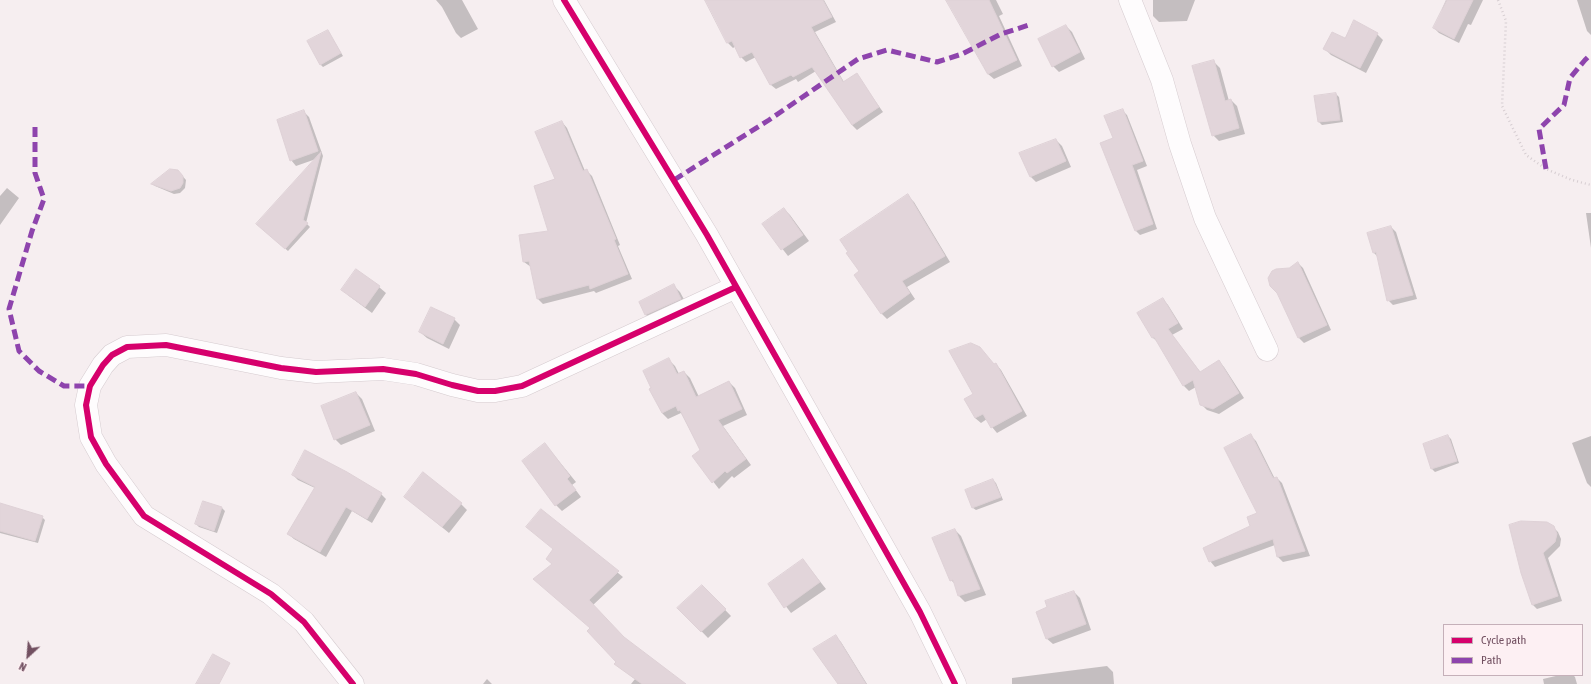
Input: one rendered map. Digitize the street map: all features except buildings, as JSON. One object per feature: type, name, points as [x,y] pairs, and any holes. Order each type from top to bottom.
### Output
[{"type":"street","points":[[564,0],[708,235],[920,612],[955,684]]},
{"type":"street","points":[[1130,0],[1162,80],[1180,144],[1205,218],[1267,350]]},
{"type":"street","points":[[353,684],[304,622],[271,594],[144,516],[122,488],[106,464],[91,436],[86,405],[90,386],[103,365],[112,355],[127,347],[166,345],[281,368],[316,372],[383,369],[416,374],[478,391],[495,390],[522,386],[736,287]]},
{"type":"path","points":[[1498,0],[1506,21],[1502,106],[1526,155],[1546,170],[1572,180],[1591,185]]},
{"type":"marked path","points":[[674,180],[769,120],[858,59],[887,50],[937,62],[962,54],[1001,34],[1029,25]]},
{"type":"marked path","points":[[1546,169],[1539,129],[1564,105],[1570,78],[1591,54]]},
{"type":"marked path","points":[[35,127],[35,173],[44,199],[32,231],[9,309],[19,351],[39,371],[64,386],[90,386]]},
{"type":"cycle path","points":[[564,0],[707,235],[920,612],[955,684]]},
{"type":"cycle path","points":[[353,684],[304,622],[271,594],[144,516],[106,464],[91,437],[86,405],[90,386],[103,365],[112,355],[127,347],[166,345],[281,368],[316,372],[383,369],[416,374],[478,391],[495,391],[522,386],[736,287]]}]
